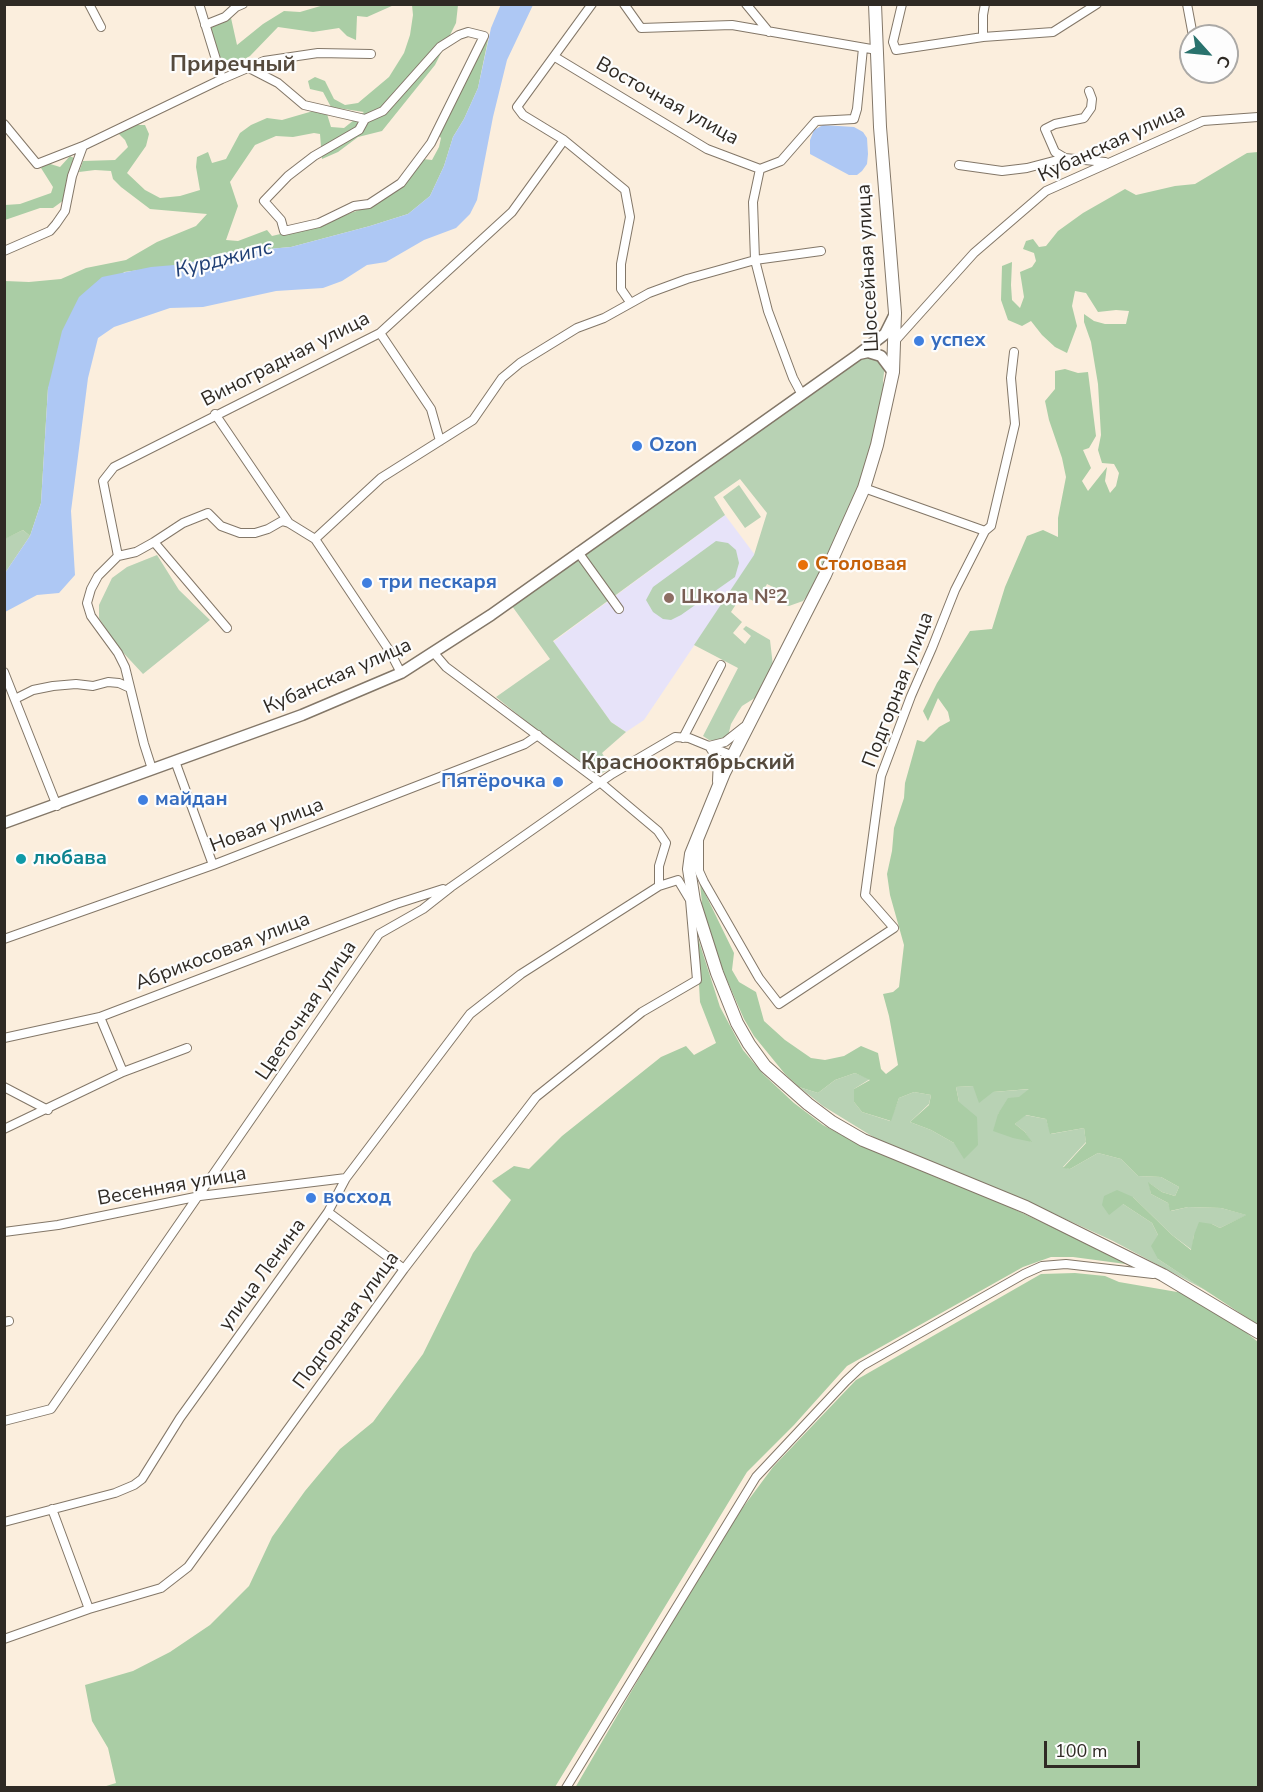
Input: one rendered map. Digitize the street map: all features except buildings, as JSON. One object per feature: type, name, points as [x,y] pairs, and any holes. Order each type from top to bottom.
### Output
[{"type":"main road","name":"Шоссейная улица","points":[[875,4],[880,128],[895,313],[893,372],[877,445],[864,488],[825,575],[714,794],[698,835],[691,854],[689,869],[694,901],[717,973],[737,1023],[749,1044],[765,1066],[782,1083],[832,1122],[895,1155],[1026,1207],[1096,1241],[1163,1275],[1258,1332]]},
{"type":"main road","points":[[859,354],[885,334],[895,313]]},
{"type":"main road","points":[[859,354],[895,341]]},
{"type":"main road","points":[[859,354],[868,352],[881,356],[893,372]]},
{"type":"main road","name":"Кубанская улица","points":[[4,823],[57,806],[302,715],[401,673],[491,615],[859,354]]},
{"type":"street","points":[[89,4],[101,27]]},
{"type":"street","points":[[199,4],[222,79]]},
{"type":"street","points":[[205,25],[225,17],[243,4]]},
{"type":"street","points":[[592,4],[517,107],[523,115],[564,140],[625,190],[630,217],[621,264],[621,289],[630,302]]},
{"type":"street","points":[[624,4],[641,28],[732,25],[877,50]]},
{"type":"street","points":[[746,4],[769,32]]},
{"type":"street","points":[[902,4],[893,42],[896,50],[983,37],[1053,32],[1097,4]]},
{"type":"street","points":[[983,37],[982,15],[985,4]]},
{"type":"street","points":[[1187,4],[1190,24]]},
{"type":"street","points":[[249,68],[278,83],[304,105],[365,119],[383,111],[440,47],[468,32],[484,36],[431,143],[401,183],[369,204],[354,206],[319,223],[284,231],[281,220],[264,201],[288,176],[314,156],[359,129],[365,119]]},
{"type":"street","points":[[801,393],[793,378],[768,311],[755,260],[753,202],[760,169],[781,161],[816,121],[854,119],[863,48]]},
{"type":"street","points":[[4,124],[37,164],[83,146],[264,61],[318,52],[371,54]]},
{"type":"street","name":"Восточная улица","points":[[555,57],[708,148],[760,169]]},
{"type":"street","points":[[1065,158],[1055,152],[1046,129],[1055,124],[1084,118],[1091,108],[1092,99],[1089,91]]},
{"type":"street","name":"Кубанская улица","points":[[895,341],[974,253],[1046,191],[1203,121],[1258,117]]},
{"type":"street","name":"Виноградная улица","points":[[118,556],[103,481],[114,467],[215,414],[380,333],[512,212],[564,140]]},
{"type":"street","points":[[4,251],[50,231],[56,224],[65,211],[72,176],[83,146]]},
{"type":"street","points":[[958,165],[1012,171],[1065,158],[1107,163]]},
{"type":"street","points":[[315,539],[381,478],[473,420],[502,378],[520,363],[577,328],[604,318],[630,302],[687,279],[755,260],[821,251]]},
{"type":"street","points":[[380,333],[432,409],[440,441]]},
{"type":"street","name":"Подгорная улица","points":[[698,835],[699,871],[704,882],[759,978],[779,1004],[894,928],[865,896],[881,776],[910,696],[955,590],[985,531],[991,526],[1015,424],[1011,378],[1014,352]]},
{"type":"street","points":[[215,414],[289,523]]},
{"type":"street","points":[[864,488],[985,531]]},
{"type":"street","points":[[152,769],[125,667],[118,652],[91,616],[87,603],[98,576],[118,556],[136,552],[183,523],[208,513],[221,526],[240,533],[255,533],[282,521],[315,539],[389,650],[401,673]]},
{"type":"street","points":[[154,542],[227,628]]},
{"type":"street","points":[[578,552],[619,609]]},
{"type":"street","points":[[434,653],[446,667],[601,783],[658,831],[666,843],[660,866],[659,886]]},
{"type":"street","points":[[721,665],[682,738],[733,756]]},
{"type":"street","points":[[4,672],[57,806]]},
{"type":"street","points":[[15,699],[33,690],[53,686],[76,684],[93,686],[108,682],[119,683],[130,688]]},
{"type":"street","points":[[710,746],[732,738],[749,722]]},
{"type":"street","name":"Новая улица","points":[[4,939],[213,865],[525,744],[538,735]]},
{"type":"street","name":"Цветочная улица","points":[[4,1421],[51,1409],[379,934],[423,909],[612,774],[675,737],[682,738]]},
{"type":"street","points":[[710,746],[718,760],[718,778],[714,794]]},
{"type":"street","points":[[175,761],[213,865]]},
{"type":"street","name":"Подгорная улица","points":[[4,1640],[89,1609],[161,1587],[188,1567],[404,1269],[536,1097],[642,1012],[697,980],[690,900],[678,880],[659,886]]},
{"type":"street","name":"улица Ленина","points":[[4,1522],[115,1492],[134,1485],[141,1479],[180,1418],[328,1212],[346,1178],[470,1014],[521,974],[659,886]]},
{"type":"street","name":"Абрикосовая улица","points":[[4,1038],[100,1017],[343,924],[451,887]]},
{"type":"street","points":[[100,1017],[123,1072]]},
{"type":"street","points":[[4,1129],[48,1110],[123,1072],[187,1048]]},
{"type":"street","points":[[4,1087],[48,1110]]},
{"type":"street","name":"Весенняя улица","points":[[4,1232],[58,1225],[200,1196],[346,1178]]},
{"type":"street","points":[[328,1212],[404,1269]]},
{"type":"street","points":[[566,1788],[756,1476],[862,1366],[1023,1274],[1042,1266],[1082,1264],[1163,1275]]},
{"type":"street","points":[[52,1509],[89,1609]]},
{"type":"shaded area","name":"Школа №2","points":[[725,515],[755,555],[644,720],[626,732],[611,722],[553,642]]},
{"type":"green space","points":[[324,5],[394,5],[367,17],[357,16],[356,40],[347,36],[339,28],[313,32],[278,27],[250,56],[241,61],[224,60],[216,54],[210,28],[231,18],[237,45],[284,11],[300,12]]},
{"type":"green space","points":[[412,5],[458,5],[456,23],[435,65],[382,131],[358,137],[338,152],[322,159],[320,134],[314,133],[293,137],[276,136],[255,145],[230,182],[238,206],[226,240],[238,241],[267,230],[272,236],[318,225],[370,206],[401,186],[423,159],[432,160],[439,147],[441,138],[438,135],[484,38],[488,40],[478,88],[453,137],[444,166],[430,196],[408,214],[291,247],[224,253],[186,264],[124,272],[48,388],[41,503],[30,536],[23,530],[5,539],[5,281],[29,282],[61,279],[86,268],[126,260],[157,242],[196,226],[207,214],[150,209],[121,187],[113,179],[111,171],[79,172],[83,161],[115,160],[128,147],[118,133],[134,125],[145,125],[149,134],[146,146],[127,173],[145,190],[160,198],[180,196],[200,190],[196,167],[197,157],[208,152],[212,163],[226,159],[240,133],[267,118],[282,120],[313,111],[327,114],[331,127],[344,128],[364,112],[331,107],[323,92],[310,89],[308,81],[315,77],[325,81],[334,99],[345,105],[358,103],[389,77],[404,53],[410,35]]},
{"type":"green space","points":[[1258,152],[1258,1325],[1158,1259],[1151,1246],[1158,1235],[1152,1223],[1123,1204],[1109,1215],[1102,1205],[1104,1196],[1117,1190],[1133,1197],[1191,1250],[1199,1222],[1220,1228],[1246,1215],[1221,1208],[1188,1207],[1170,1211],[1168,1203],[1151,1194],[1148,1182],[1162,1192],[1175,1196],[1179,1187],[1161,1177],[1138,1176],[1121,1159],[1098,1153],[1070,1169],[1063,1168],[1086,1143],[1084,1128],[1050,1134],[1046,1119],[1026,1115],[1015,1124],[1032,1142],[993,1131],[998,1114],[1008,1098],[1019,1097],[1029,1089],[993,1092],[979,1103],[973,1086],[956,1087],[959,1102],[977,1117],[978,1145],[964,1159],[954,1143],[931,1130],[910,1122],[929,1105],[931,1095],[914,1092],[899,1098],[891,1121],[862,1112],[854,1102],[854,1089],[870,1080],[855,1073],[835,1080],[818,1093],[799,1087],[785,1074],[754,1036],[744,1019],[715,953],[703,914],[700,883],[734,953],[732,970],[739,982],[756,992],[764,1021],[785,1040],[811,1058],[825,1060],[844,1056],[861,1046],[878,1053],[881,1069],[886,1074],[898,1065],[883,994],[893,992],[899,987],[904,945],[890,895],[887,874],[894,828],[904,798],[905,783],[917,740],[924,742],[939,727],[950,721],[948,712],[938,698],[928,721],[923,711],[937,683],[970,631],[992,629],[1005,587],[1027,536],[1043,530],[1058,537],[1058,518],[1066,477],[1045,401],[1055,389],[1055,371],[1065,369],[1078,373],[1088,372],[1096,436],[1089,448],[1083,450],[1091,468],[1082,481],[1088,491],[1107,467],[1105,481],[1110,493],[1116,486],[1119,473],[1114,464],[1102,463],[1098,450],[1101,435],[1098,384],[1084,314],[1094,321],[1105,324],[1126,324],[1129,311],[1098,312],[1086,293],[1075,291],[1072,306],[1077,326],[1067,353],[1055,347],[1031,321],[1022,326],[1008,320],[1001,300],[1002,266],[1012,262],[1012,300],[1020,308],[1024,297],[1020,272],[1032,267],[1036,261],[1034,253],[1023,249],[1026,241],[1033,239],[1039,247],[1046,246],[1058,231],[1083,213],[1125,189],[1136,195],[1195,184],[1247,153]]},
{"type":"green space","points":[[70,156],[76,159],[64,200],[53,208],[40,208],[5,220],[5,205],[20,204],[51,193],[53,187],[41,168],[47,163],[60,167]]},
{"type":"green space","points":[[870,355],[885,365],[883,381],[885,393],[872,449],[850,509],[810,592],[803,601],[789,606],[779,603],[776,599],[779,590],[767,584],[757,603],[742,595],[731,612],[742,622],[733,633],[745,644],[751,636],[743,629],[746,626],[770,640],[773,666],[758,696],[742,706],[738,712],[731,724],[728,736],[717,741],[703,736],[738,668],[694,645],[754,555],[767,513],[740,479],[714,497],[725,515],[553,641],[611,722],[626,732],[602,753],[612,768],[600,774],[590,773],[496,697],[550,659],[512,606],[860,357]]},
{"type":"green space","points":[[739,485],[761,517],[745,528],[723,497]]},
{"type":"green space","points":[[23,530],[30,536],[5,573],[4,539]]},
{"type":"green space","points":[[716,541],[728,543],[736,550],[739,563],[735,577],[671,620],[663,619],[653,612],[646,600],[653,587]]},
{"type":"green space","points":[[157,555],[179,590],[210,620],[143,674],[117,646],[99,618],[99,605],[112,578],[127,567]]},
{"type":"green space","points":[[696,932],[720,1007],[743,1050],[763,1074],[794,1103],[823,1125],[853,1141],[986,1196],[1133,1265],[1073,1257],[1051,1257],[1023,1267],[847,1366],[794,1425],[747,1472],[555,1787],[103,1787],[116,1783],[108,1748],[92,1721],[85,1685],[133,1671],[170,1652],[210,1625],[249,1586],[272,1537],[305,1491],[340,1449],[373,1422],[423,1354],[473,1253],[511,1200],[492,1181],[514,1166],[529,1169],[562,1136],[661,1057],[686,1046],[694,1055],[716,1043],[700,1002]]},
{"type":"green space","points":[[855,1073],[870,1079],[854,1089],[854,1102],[862,1112],[890,1121],[899,1098],[914,1092],[931,1095],[929,1104],[910,1122],[931,1130],[954,1143],[959,1102],[956,1087],[973,1086],[993,1092],[1031,1089],[998,1114],[1031,1142],[1025,1132],[1015,1124],[1025,1115],[1046,1119],[1051,1134],[1084,1128],[1086,1142],[1063,1167],[1070,1169],[1098,1153],[1121,1159],[1138,1176],[1161,1177],[1179,1187],[1175,1196],[1162,1192],[1149,1183],[1151,1194],[1168,1203],[1171,1211],[1188,1207],[1221,1208],[1247,1215],[1220,1228],[1212,1224],[1194,1235],[1192,1250],[1172,1235],[1133,1197],[1123,1204],[1152,1223],[1158,1235],[1158,1259],[1207,1291],[1113,1241],[1022,1199],[883,1143],[823,1106],[799,1087],[818,1093],[835,1080]]},
{"type":"green space","points":[[1075,1273],[1105,1276],[1119,1282],[1183,1293],[1242,1329],[1258,1342],[1258,1787],[575,1788],[663,1637],[741,1510],[773,1467],[856,1380],[1041,1274]]},
{"type":"water","name":"Курджипс","points":[[501,4],[533,5],[507,60],[477,200],[470,214],[456,228],[424,240],[386,262],[367,265],[342,281],[323,288],[276,291],[203,307],[170,308],[114,327],[98,338],[88,378],[71,511],[75,575],[59,593],[37,595],[5,612],[5,573],[30,536],[41,503],[48,388],[62,331],[79,297],[102,277],[151,267],[186,264],[224,253],[291,247],[408,214],[430,196],[444,166],[453,137],[478,88],[491,28]]},
{"type":"water","points":[[823,125],[854,127],[863,132],[867,138],[867,164],[857,175],[849,175],[810,154],[810,140],[814,130]]},
{"type":"place","name":"успех","points":[[919,341]]},
{"type":"place","name":"Ozon","points":[[637,446]]},
{"type":"place","name":"Столовая","points":[[803,565]]},
{"type":"place","name":"три пескаря","points":[[367,583]]},
{"type":"place","name":"Школа №2","points":[[669,598]]},
{"type":"place","name":"Пятёрочка","points":[[558,782]]},
{"type":"place","name":"майдан","points":[[143,800]]},
{"type":"place","name":"любава","points":[[21,859]]},
{"type":"place","name":"восход","points":[[311,1198]]},
{"type":"district","name":"Приречный","points":[[233,66]]},
{"type":"district","name":"Краснооктябрьский","points":[[688,764]]}]
